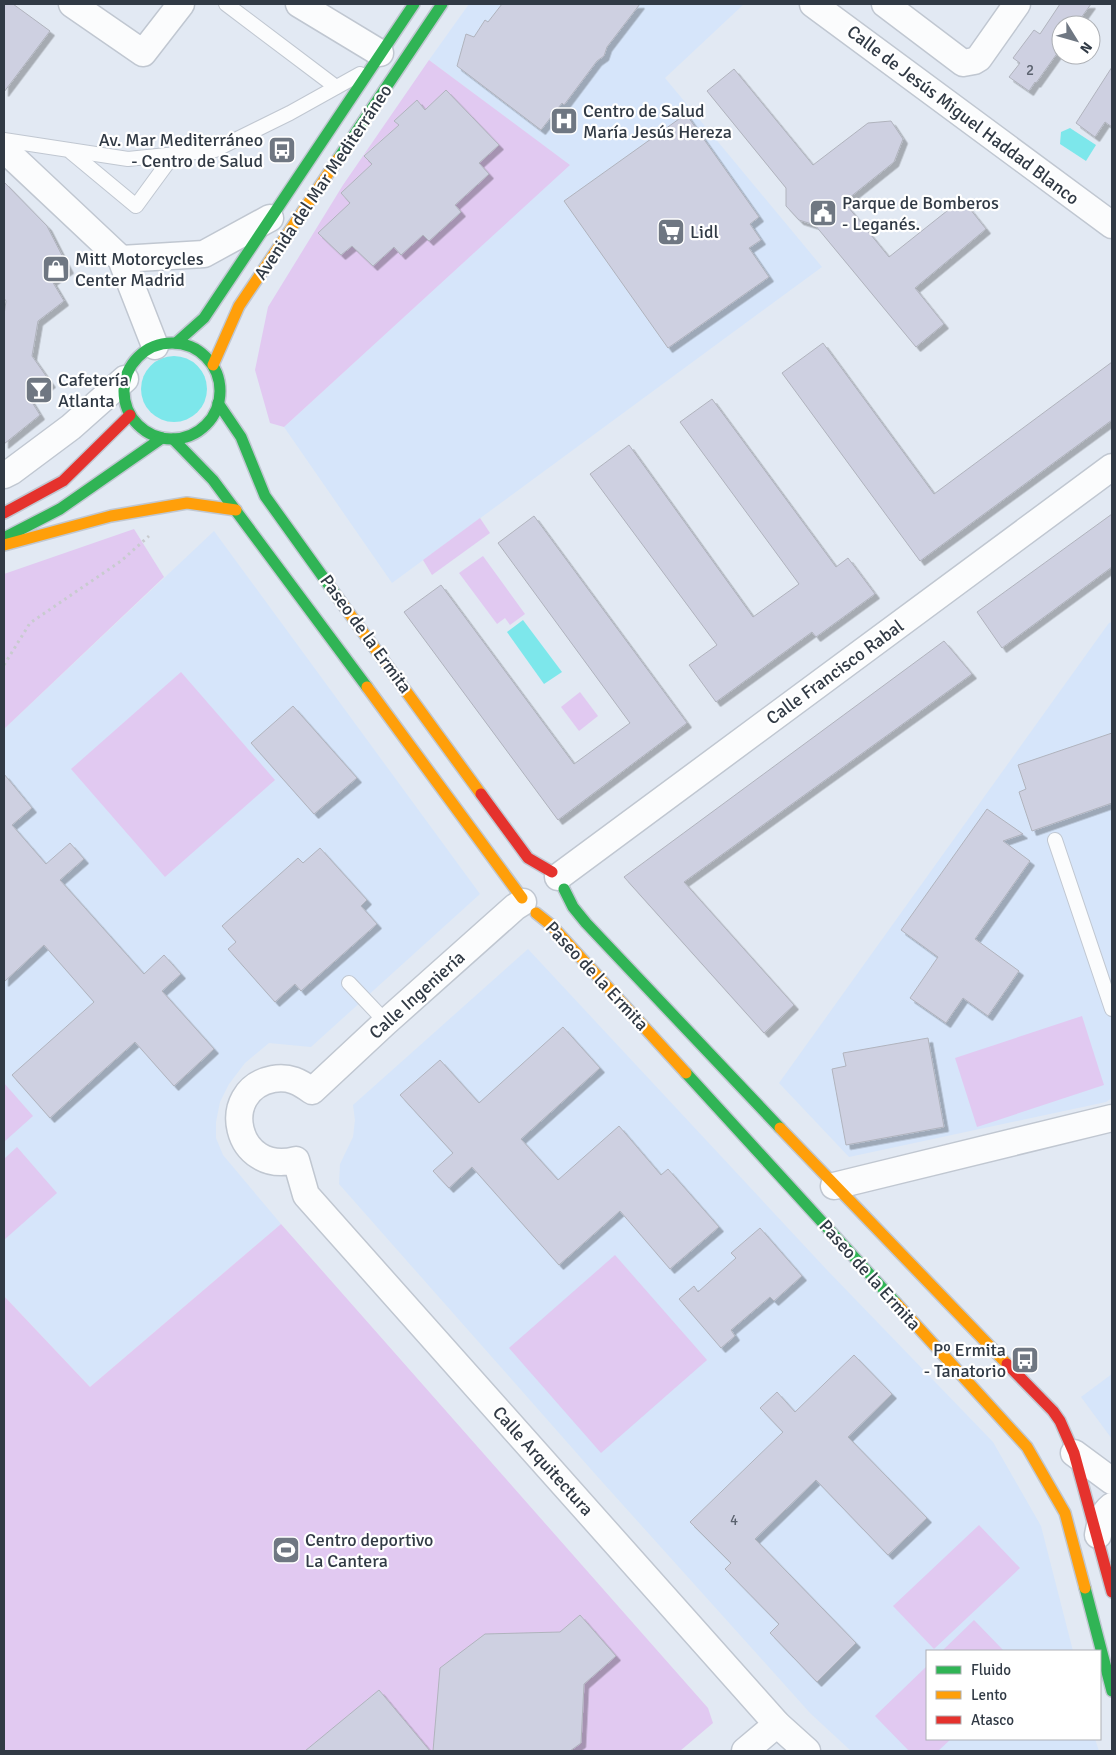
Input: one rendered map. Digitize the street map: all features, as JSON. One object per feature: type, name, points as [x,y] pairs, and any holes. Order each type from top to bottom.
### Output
[{"type":"main road","name":"Avenida del Mar Mediterráneo","points":[[165,344],[204,318],[374,61],[414,4]]},
{"type":"main road","name":"Avenida del Mar Mediterráneo","points":[[213,365],[239,306],[442,4]]},
{"type":"main road","points":[[165,344],[190,347],[203,354],[213,365],[219,384],[218,403],[212,417],[202,428],[189,436],[168,439],[149,434],[130,415],[124,392],[125,380],[131,365],[142,354],[165,344]]},
{"type":"main road","name":"Paseo de la Ermita","points":[[218,403],[241,437],[265,496],[528,858],[558,879],[572,907],[586,923],[834,1186],[1008,1362],[1053,1411],[1060,1421],[1074,1453],[1098,1535],[1112,1592]]},
{"type":"main road","points":[[4,513],[63,481],[130,415]]},
{"type":"main road","points":[[4,538],[60,509],[168,439]]},
{"type":"main road","name":"Paseo de la Ermita","points":[[168,439],[213,480],[469,829],[526,899],[1027,1447],[1065,1513],[1112,1691]]},
{"type":"main road","points":[[4,545],[111,516],[188,502],[236,510]]},
{"type":"main road","points":[[532,873],[546,870],[558,879],[561,903]]},
{"type":"main road","points":[[526,899],[543,914],[550,912]]},
{"type":"street","points":[[72,4],[142,53],[180,4]]},
{"type":"street","points":[[300,4],[374,61]]},
{"type":"street","name":"Calle de Jesús Miguel Haddad Blanco","points":[[813,4],[1112,225]]},
{"type":"street","points":[[885,4],[963,63],[979,58],[1017,4]]},
{"type":"street","points":[[4,149],[121,259],[165,344]]},
{"type":"street","name":"Avenida del Mar Mediterráneo","points":[[121,259],[204,254],[270,218]]},
{"type":"street","points":[[4,475],[71,427],[125,380]]},
{"type":"street","name":"Calle Francisco Rabal","points":[[558,879],[1112,467]]},
{"type":"street","name":"Calle Ingeniería","points":[[296,1160],[274,1162],[261,1158],[254,1153],[243,1138],[239,1127],[239,1115],[242,1104],[249,1093],[257,1085],[268,1080],[280,1078],[292,1079],[312,1091],[386,1022],[526,899]]},
{"type":"street","points":[[834,1186],[1112,1118]]},
{"type":"street","name":"Calle Arquitectura","points":[[296,1160],[306,1195],[777,1724],[807,1751]]},
{"type":"street","points":[[1074,1453],[1112,1480]]},
{"type":"street","points":[[1098,1535],[1100,1522],[1106,1511],[1112,1506]]},
{"type":"street","points":[[745,1751],[777,1724]]},
{"type":"lane","points":[[226,4],[336,87]]},
{"type":"lane","points":[[4,140],[128,159],[215,150],[290,113],[336,87],[374,61]]},
{"type":"lane","points":[[70,151],[136,206],[174,154]]},
{"type":"lane","points":[[1055,840],[1112,1009]]},
{"type":"lane","points":[[349,983],[386,1022]]},
{"type":"path","points":[[4,666],[30,623],[121,561],[150,535]]},
{"type":"shaded area","points":[[469,4],[744,4],[665,78],[822,267],[392,583],[284,427],[569,165],[429,60]]},
{"type":"shaded area","points":[[429,60],[570,165],[284,427],[270,423],[255,370],[268,307],[343,185]],"holes":[[[446,91],[498,145],[479,163],[455,205],[461,212],[429,241],[423,235],[394,247],[373,266],[352,246],[340,254],[319,233],[353,206],[341,193],[352,183],[369,181],[362,174],[372,164],[364,155],[399,125],[395,121],[417,101],[425,110]]]},
{"type":"shaded area","points":[[480,518],[490,533],[432,575],[423,560]]},
{"type":"shaded area","points":[[134,529],[164,577],[4,729],[4,574]]},
{"type":"shaded area","points":[[214,531],[480,894],[311,1047],[269,1043],[245,1063],[229,1084],[220,1102],[216,1122],[216,1138],[223,1155],[281,1224],[90,1387],[4,1296],[4,729]]},
{"type":"shaded area","points":[[483,556],[525,614],[510,625],[505,618],[497,624],[459,573]]},
{"type":"shaded area","points":[[1112,622],[1112,1098],[1106,1102],[849,1157],[779,1083],[1106,627]]},
{"type":"shaded area","points":[[181,672],[275,780],[165,877],[71,769]]},
{"type":"shaded area","points":[[580,692],[598,716],[579,731],[561,707]]},
{"type":"shaded area","points":[[528,949],[827,1270],[993,1442],[1041,1526],[1073,1650],[926,1650],[926,1740],[1095,1740],[1099,1751],[851,1751],[810,1713],[596,1475],[339,1184],[340,1164],[353,1137],[355,1120],[353,1105]]},
{"type":"shaded area","points":[[1082,1016],[1104,1085],[977,1127],[955,1058]]},
{"type":"shaded area","points":[[4,1083],[33,1116],[4,1142]]},
{"type":"shaded area","points":[[17,1147],[57,1193],[4,1240],[4,1159]]},
{"type":"shaded area","name":"Centro deportivo La Cantera","points":[[281,1224],[708,1708],[713,1723],[680,1751],[4,1751],[4,1296],[90,1387]]},
{"type":"shaded area","points":[[615,1255],[707,1360],[601,1453],[509,1348]]},
{"type":"shaded area","points":[[1112,1374],[1112,1439],[1081,1397]]},
{"type":"shaded area","points":[[979,1525],[1020,1568],[934,1649],[893,1606]]},
{"type":"shaded area","points":[[974,1620],[1003,1650],[943,1650]]},
{"type":"shaded area","points":[[926,1667],[926,1740],[950,1740],[938,1751],[909,1751],[875,1716]]},
{"type":"water","points":[[1070,128],[1096,145],[1086,161],[1060,144],[1061,132]]},
{"type":"water","points":[[174,356],[186,359],[197,366],[204,377],[207,389],[204,401],[197,412],[186,419],[174,422],[162,419],[151,412],[144,401],[141,389],[144,377],[151,366],[162,359]]},
{"type":"water","points":[[523,620],[562,672],[544,684],[507,632]]},
{"type":"building","points":[[4,4],[13,4],[50,31],[4,92]]},
{"type":"building","points":[[502,4],[640,4],[607,47],[604,56],[597,61],[564,105],[562,103],[541,130],[457,66],[466,34],[474,37],[485,20],[488,22]]},
{"type":"building","points":[[1060,4],[1091,4],[1083,15],[1053,15]]},
{"type":"building","points":[[1051,18],[1051,62],[1029,91],[1009,77],[1020,63],[1013,58],[1034,30],[1040,34]]},
{"type":"building","points":[[1112,67],[1112,127],[1105,122],[1095,137],[1076,123]]},
{"type":"building","name":"Parque de Bomberos - Leganés.","points":[[734,69],[813,165],[868,123],[891,121],[903,139],[894,162],[844,202],[889,257],[962,199],[986,229],[915,288],[944,324],[916,347],[815,225],[799,220],[786,206],[786,188],[707,91]]},
{"type":"building","points":[[446,90],[499,145],[479,163],[489,174],[455,205],[461,212],[429,241],[423,235],[401,255],[394,247],[373,266],[352,246],[341,255],[318,233],[350,203],[341,193],[372,164],[364,156],[399,125],[394,121],[417,100],[425,110]]},
{"type":"building","name":"Lidl","points":[[686,114],[759,217],[750,224],[761,240],[749,248],[769,277],[668,348],[564,201]]},
{"type":"building","points":[[4,182],[47,226],[69,269],[52,281],[64,301],[38,321],[32,356],[51,383],[30,399],[40,415],[4,444],[4,315],[6,301],[4,298]]},
{"type":"building","points":[[823,343],[934,494],[1112,362],[1112,420],[920,561],[782,373]]},
{"type":"building","points":[[712,399],[836,567],[848,558],[875,594],[816,637],[812,632],[716,702],[689,665],[717,645],[590,474],[629,445],[753,617],[799,584],[680,422]]},
{"type":"building","points":[[1112,514],[1112,567],[1002,648],[977,612]]},
{"type":"building","points":[[534,516],[687,723],[558,820],[404,612],[441,585],[574,764],[630,723],[498,543]]},
{"type":"building","points":[[944,641],[972,674],[684,882],[794,1005],[764,1033],[624,877]]},
{"type":"building","points":[[293,706],[357,778],[314,814],[251,743]]},
{"type":"building","points":[[1112,733],[1112,803],[1032,831],[1019,792],[1026,789],[1018,765]]},
{"type":"building","points":[[4,774],[32,808],[12,825],[46,864],[70,843],[84,859],[60,880],[144,974],[164,955],[181,974],[162,991],[214,1049],[174,1086],[135,1042],[50,1118],[12,1075],[94,1002],[44,945],[4,982]]},
{"type":"building","points":[[987,809],[1023,834],[1003,841],[1030,861],[975,939],[1019,971],[988,1016],[963,998],[946,1023],[910,998],[938,957],[901,930]]},
{"type":"building","points":[[320,848],[367,900],[361,906],[377,924],[301,991],[295,984],[275,1002],[228,949],[236,942],[222,926],[298,858],[303,863]]},
{"type":"building","points":[[563,1027],[600,1068],[521,1139],[558,1180],[619,1126],[661,1175],[668,1169],[719,1227],[670,1269],[620,1211],[559,1265],[472,1167],[449,1188],[433,1171],[453,1153],[400,1095],[440,1060],[479,1103]]},
{"type":"building","points":[[928,1038],[944,1127],[846,1145],[832,1069],[846,1066],[843,1053]]},
{"type":"building","points":[[760,1228],[802,1276],[774,1301],[770,1297],[731,1330],[735,1336],[721,1348],[679,1299],[694,1286],[698,1292],[736,1258],[731,1253]]},
{"type":"building","points":[[854,1355],[892,1394],[848,1437],[927,1518],[888,1555],[816,1480],[755,1539],[856,1643],[817,1682],[770,1633],[779,1624],[725,1569],[731,1563],[690,1522],[783,1432],[760,1408],[777,1392],[795,1412]]},
{"type":"building","points":[[580,1615],[616,1656],[584,1684],[581,1743],[570,1751],[433,1751],[440,1668],[485,1634],[560,1632]]},
{"type":"building","points":[[379,1690],[430,1751],[305,1751]]},
{"type":"traffic: fast","points":[[176,343],[204,318],[414,4]]},
{"type":"traffic: fast","points":[[338,159],[442,4]]},
{"type":"traffic: fast","points":[[172,343],[190,347],[206,357],[216,373],[220,391],[216,409],[206,425],[190,435],[172,439],[154,435],[138,425],[128,409],[124,391],[128,373],[138,357],[154,347],[172,343]]},
{"type":"traffic: fast","points":[[218,403],[241,437],[265,496],[341,602]]},
{"type":"traffic: fast","points":[[4,538],[60,509],[162,438]]},
{"type":"traffic: fast","points":[[173,439],[213,480],[367,687]]},
{"type":"traffic: fast","points":[[564,889],[573,907],[586,923],[780,1128]]},
{"type":"traffic: fast","points":[[686,1073],[896,1303]]},
{"type":"traffic: fast","points":[[1085,1588],[1112,1691]]},
{"type":"traffic: slow","points":[[213,365],[239,306],[338,159]]},
{"type":"traffic: slow","points":[[4,545],[111,516],[187,503],[236,510]]},
{"type":"traffic: slow","points":[[341,602],[481,794]]},
{"type":"traffic: slow","points":[[367,687],[522,898]]},
{"type":"traffic: slow","points":[[536,913],[551,925],[686,1073]]},
{"type":"traffic: slow","points":[[780,1128],[1007,1364]]},
{"type":"traffic: slow","points":[[896,1303],[1027,1447],[1065,1513],[1085,1588]]},
{"type":"traffic: jam","points":[[4,513],[63,481],[130,415]]},
{"type":"traffic: jam","points":[[481,794],[528,858],[552,872]]},
{"type":"traffic: jam","points":[[1007,1364],[1053,1411],[1060,1421],[1074,1453],[1112,1592]]},
{"type":"place","name":"Centro de Salud María Jesús Hereza","points":[[564,121]]},
{"type":"place","name":"Av. Mar Mediterráneo - Centro de Salud","points":[[282,150]]},
{"type":"place","name":"Parque de Bomberos - Leganés.","points":[[823,213]]},
{"type":"place","name":"Lidl","points":[[671,232]]},
{"type":"place","name":"Mitt Motorcycles Center Madrid","points":[[56,269]]},
{"type":"place","name":"Cafetería Atlanta","points":[[39,390]]},
{"type":"place","name":"Pº Ermita - Tanatorio","points":[[1025,1360]]},
{"type":"place","name":"Centro deportivo La Cantera","points":[[286,1550]]}]
